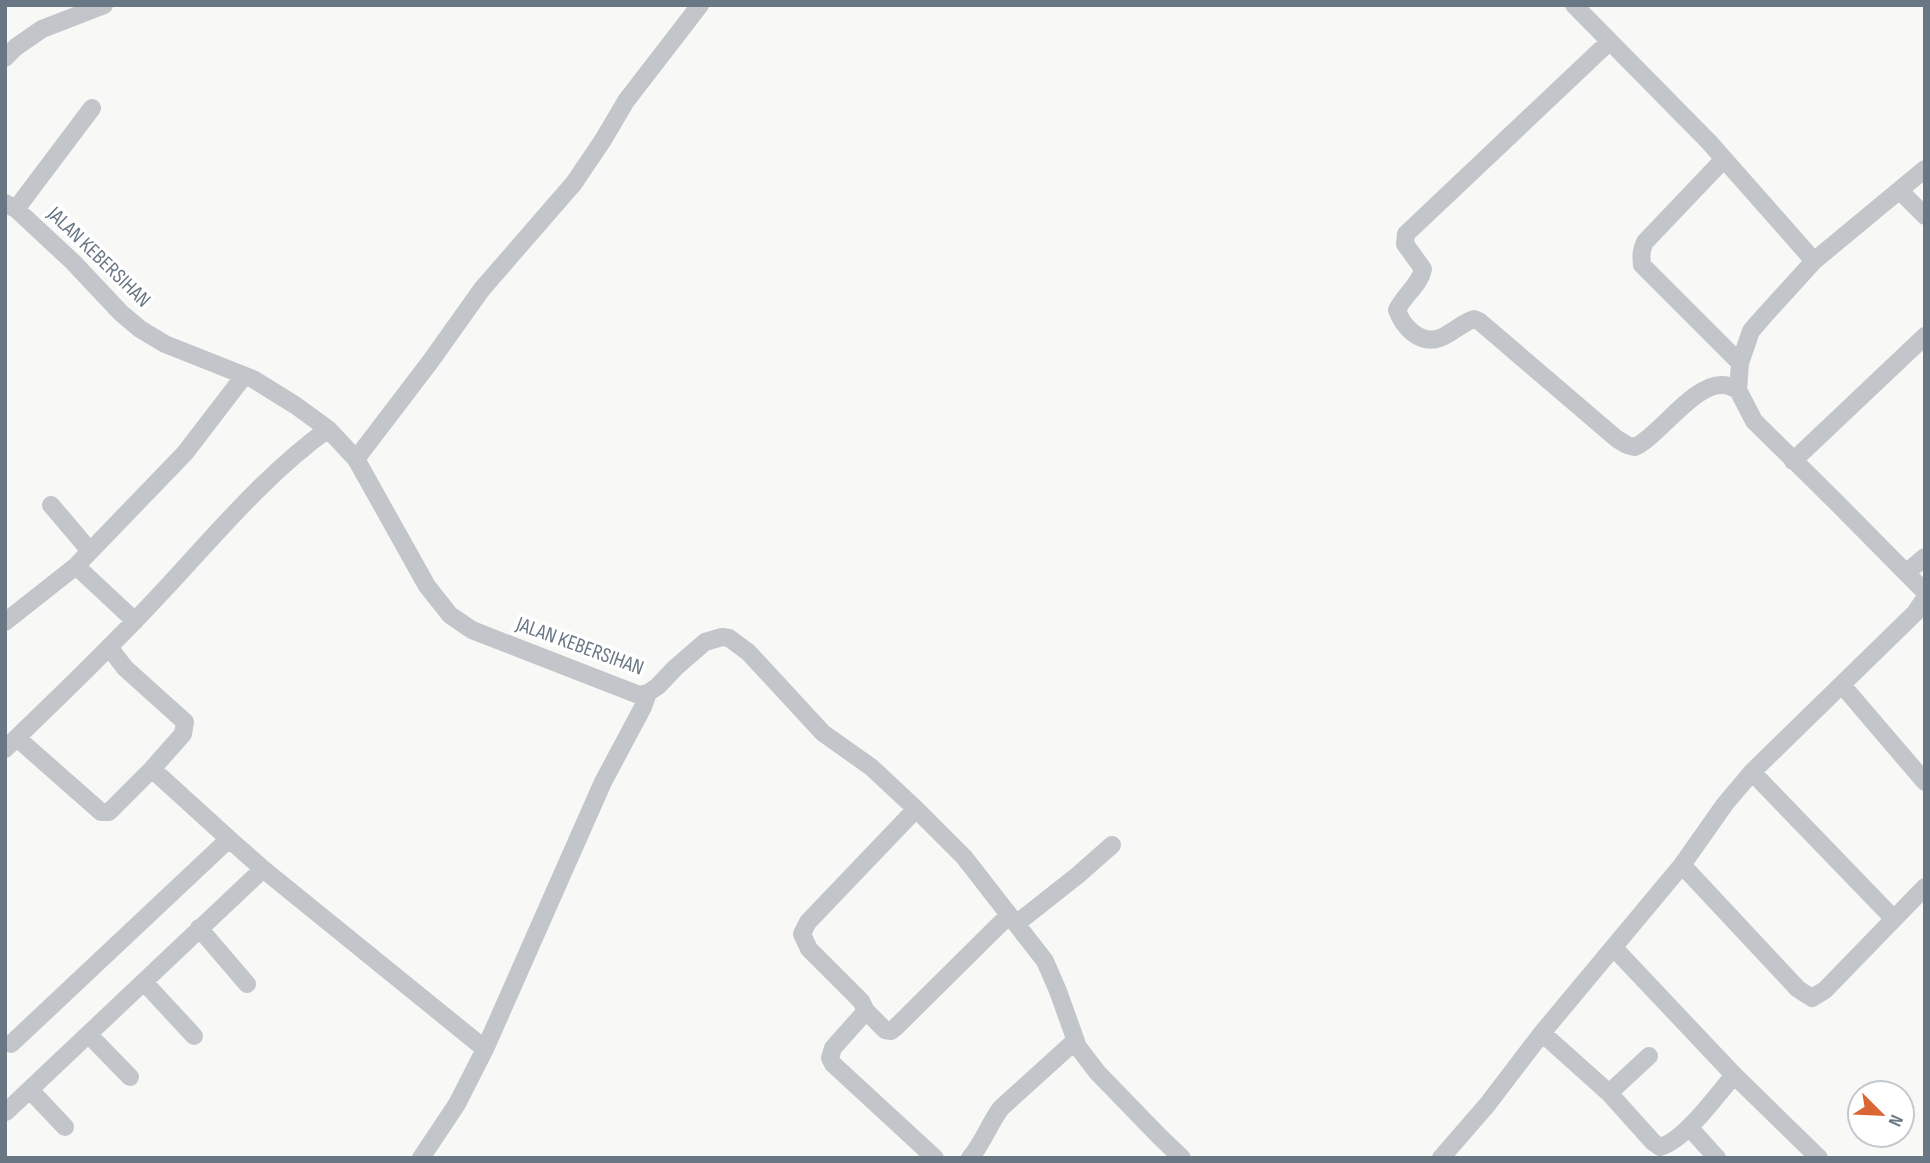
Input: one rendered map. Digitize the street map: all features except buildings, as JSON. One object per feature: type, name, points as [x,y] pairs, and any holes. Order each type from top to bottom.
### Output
[{"type":"street","points":[[5,58],[42,29],[104,5]]},
{"type":"street","points":[[356,459],[482,289],[574,183],[626,101],[700,5]]},
{"type":"street","points":[[1574,5],[1724,159],[1814,261]]},
{"type":"street","points":[[1609,42],[1406,234],[1405,244],[1423,272],[1397,310],[1416,335],[1430,340],[1474,319],[1479,321],[1617,439],[1635,447],[1646,442],[1676,411],[1709,387],[1723,385],[1738,390]]},
{"type":"street","points":[[11,206],[92,108]]},
{"type":"street","points":[[1724,159],[1645,242],[1641,257],[1642,265],[1740,363]]},
{"type":"street","points":[[1925,169],[1814,261],[1751,331],[1740,363],[1738,390],[1754,421],[1925,592]]},
{"type":"street","points":[[1900,191],[1925,216]]},
{"type":"street","name":"JALAN KEBERSIHAN","points":[[11,206],[73,262],[121,313],[140,329],[164,344],[253,379],[295,404],[328,429],[356,459],[427,586],[450,615],[472,630],[639,695],[648,693],[705,642],[722,637],[729,638],[748,652],[823,733],[871,767],[964,857],[1045,961],[1078,1047],[1097,1072],[1182,1158]]},
{"type":"street","points":[[1793,461],[1925,336]]},
{"type":"street","points":[[5,622],[76,566],[185,453],[244,376]]},
{"type":"street","points":[[109,647],[125,668],[185,722],[186,726],[183,734],[152,769],[109,812],[101,813],[11,744],[135,621],[274,473],[328,429]]},
{"type":"street","points":[[51,505],[90,551]]},
{"type":"street","points":[[1907,572],[1925,557]]},
{"type":"street","points":[[76,566],[135,621]]},
{"type":"street","points":[[1441,1158],[1682,864],[1725,804],[1752,772],[1915,613],[1925,598]]},
{"type":"street","points":[[1842,685],[1925,782]]},
{"type":"street","points":[[421,1158],[457,1104],[485,1049],[603,782],[648,693]]},
{"type":"street","points":[[152,769],[263,869],[485,1049]]},
{"type":"street","points":[[1752,772],[1893,918]]},
{"type":"street","points":[[916,809],[808,922],[802,934],[809,949],[861,1001],[866,1011],[885,1030],[891,1031],[1013,920],[1078,875],[1112,845]]},
{"type":"street","points":[[11,1044],[229,839]]},
{"type":"street","points":[[1682,864],[1788,979],[1805,996],[1812,998],[1825,990],[1925,887]]},
{"type":"street","points":[[6,1112],[263,869]]},
{"type":"street","points":[[199,928],[247,984]]},
{"type":"street","points":[[1614,947],[1734,1075],[1819,1158]]},
{"type":"street","points":[[144,982],[194,1036]]},
{"type":"street","points":[[866,1011],[833,1048],[830,1058],[833,1064],[935,1158]]},
{"type":"street","points":[[1542,1033],[1609,1093],[1660,1147],[1667,1145],[1689,1127],[1734,1075]]},
{"type":"street","points":[[89,1035],[130,1077]]},
{"type":"street","points":[[970,1158],[1001,1108],[1075,1041]]},
{"type":"street","points":[[1609,1093],[1649,1056]]},
{"type":"street","points":[[30,1090],[65,1126]]},
{"type":"street","points":[[1689,1127],[1717,1158]]}]
